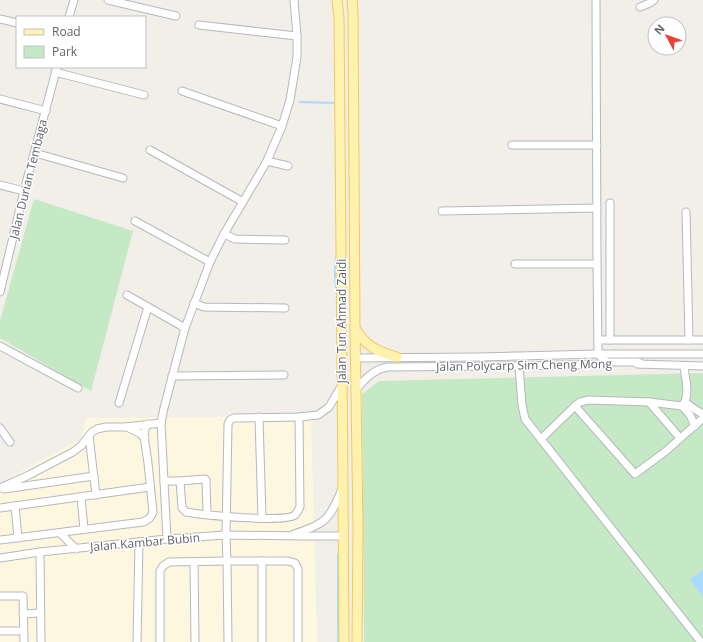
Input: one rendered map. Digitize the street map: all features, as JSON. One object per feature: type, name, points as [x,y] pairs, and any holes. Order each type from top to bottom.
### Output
[{"type":"main road","name":"Jalan Tun Ahmad Zaidi","points":[[337,0],[339,32],[344,642]]},
{"type":"main road","name":"Jalan Tun Ahmad Zaidi","points":[[352,0],[354,328],[358,529],[357,642]]},
{"type":"main road","points":[[354,328],[358,335],[371,347],[382,354],[397,357]]},
{"type":"street","points":[[70,16],[74,0]]},
{"type":"street","points":[[108,0],[176,16]]},
{"type":"street","points":[[167,539],[161,423],[164,408],[185,328],[210,262],[224,234],[267,161],[282,126],[290,100],[297,57],[294,0]]},
{"type":"street","points":[[571,365],[589,362],[595,357],[598,354],[599,340],[596,208],[596,0]]},
{"type":"street","points":[[640,7],[654,0]]},
{"type":"street","points":[[0,19],[16,23]]},
{"type":"street","points":[[199,25],[297,36]]},
{"type":"street","points":[[56,70],[144,95]]},
{"type":"street","name":"Jalan Durian Tembaga","points":[[0,292],[3,268],[56,70]]},
{"type":"street","points":[[182,91],[282,126]]},
{"type":"street","points":[[0,100],[46,111]]},
{"type":"street","points":[[512,145],[596,145]]},
{"type":"street","points":[[150,150],[243,202]]},
{"type":"street","points":[[35,153],[123,178]]},
{"type":"street","points":[[267,161],[288,166]]},
{"type":"street","points":[[0,185],[24,191]]},
{"type":"street","points":[[610,203],[610,340]]},
{"type":"street","points":[[442,211],[596,208]]},
{"type":"street","points":[[686,212],[689,340]]},
{"type":"street","points":[[135,221],[210,262]]},
{"type":"street","points":[[224,234],[235,239],[285,240]]},
{"type":"street","points":[[597,236],[610,236]]},
{"type":"street","points":[[515,264],[597,264]]},
{"type":"street","points":[[127,295],[185,328]]},
{"type":"street","points":[[194,302],[204,307],[285,308]]},
{"type":"street","points":[[119,403],[148,307]]},
{"type":"street","points":[[599,340],[703,340]]},
{"type":"street","points":[[0,346],[78,388]]},
{"type":"street","points":[[598,354],[608,362],[638,362],[642,364]]},
{"type":"street","name":"Jalan Polycarp Sim Cheng Mong","points":[[355,358],[598,354],[703,354]]},
{"type":"street","points":[[478,357],[506,361],[519,366],[522,405],[525,419],[701,642]]},
{"type":"street","name":"Jalan Polycarp Sim Cheng Mong","points":[[355,391],[366,377],[383,368],[642,364],[703,366]]},
{"type":"street","points":[[684,366],[686,392],[684,404],[695,426]]},
{"type":"street","points":[[172,376],[284,375]]},
{"type":"street","points":[[228,642],[226,535],[228,424],[230,420],[234,418],[299,417],[318,415],[329,407],[342,385]]},
{"type":"street","points":[[541,439],[580,402],[590,400],[684,404],[703,414]]},
{"type":"street","points":[[649,402],[680,438]]},
{"type":"street","points":[[575,406],[635,474],[666,451],[703,418]]},
{"type":"street","points":[[259,417],[262,518]]},
{"type":"street","points":[[180,481],[182,508],[186,512],[227,517],[262,518],[288,517],[296,514],[300,507],[299,417]]},
{"type":"street","points":[[0,489],[73,452],[81,446],[92,432],[97,429],[161,423]]},
{"type":"street","points":[[0,540],[143,522],[149,519],[153,512],[144,438],[144,433],[148,424]]},
{"type":"street","points":[[125,426],[136,431],[144,438]]},
{"type":"street","points":[[0,428],[10,442]]},
{"type":"street","points":[[89,436],[96,495]]},
{"type":"street","points":[[0,489],[94,476]]},
{"type":"street","points":[[164,481],[205,479],[207,514]]},
{"type":"street","points":[[0,508],[150,487]]},
{"type":"street","points":[[290,536],[310,529],[324,521],[337,502],[343,487]]},
{"type":"street","points":[[80,497],[84,529]]},
{"type":"street","points":[[15,506],[18,538]]},
{"type":"street","points":[[60,532],[76,549]]},
{"type":"street","name":"Jalan Kambar Bubin","points":[[0,558],[40,552],[167,539],[226,535],[343,536]]},
{"type":"street","points":[[137,642],[139,542]]},
{"type":"street","points":[[40,552],[41,642]]},
{"type":"street","points":[[262,561],[262,642]]},
{"type":"street","points":[[160,642],[160,571],[162,566],[169,562],[288,561],[295,563],[298,569],[298,642]]},
{"type":"street","points":[[194,562],[195,642]]},
{"type":"street","points":[[0,596],[24,596],[24,642]]},
{"type":"street","points":[[23,614],[40,613]]},
{"type":"street","points":[[0,631],[23,631]]},
{"type":"shaded area","points":[[311,416],[317,642],[0,642],[0,483],[81,439],[86,418]]},
{"type":"green space","points":[[34,199],[133,231],[91,391],[0,338],[0,321]]},
{"type":"green space","points":[[703,373],[703,642],[364,642],[362,394],[379,381]]},
{"type":"water","points":[[703,569],[703,596],[690,580]]},
{"type":"waterway","points":[[300,102],[336,103],[336,105]]},
{"type":"waterway","points":[[337,253],[335,264],[335,283],[337,294]]},
{"type":"waterway","points":[[338,554],[338,642]]}]
